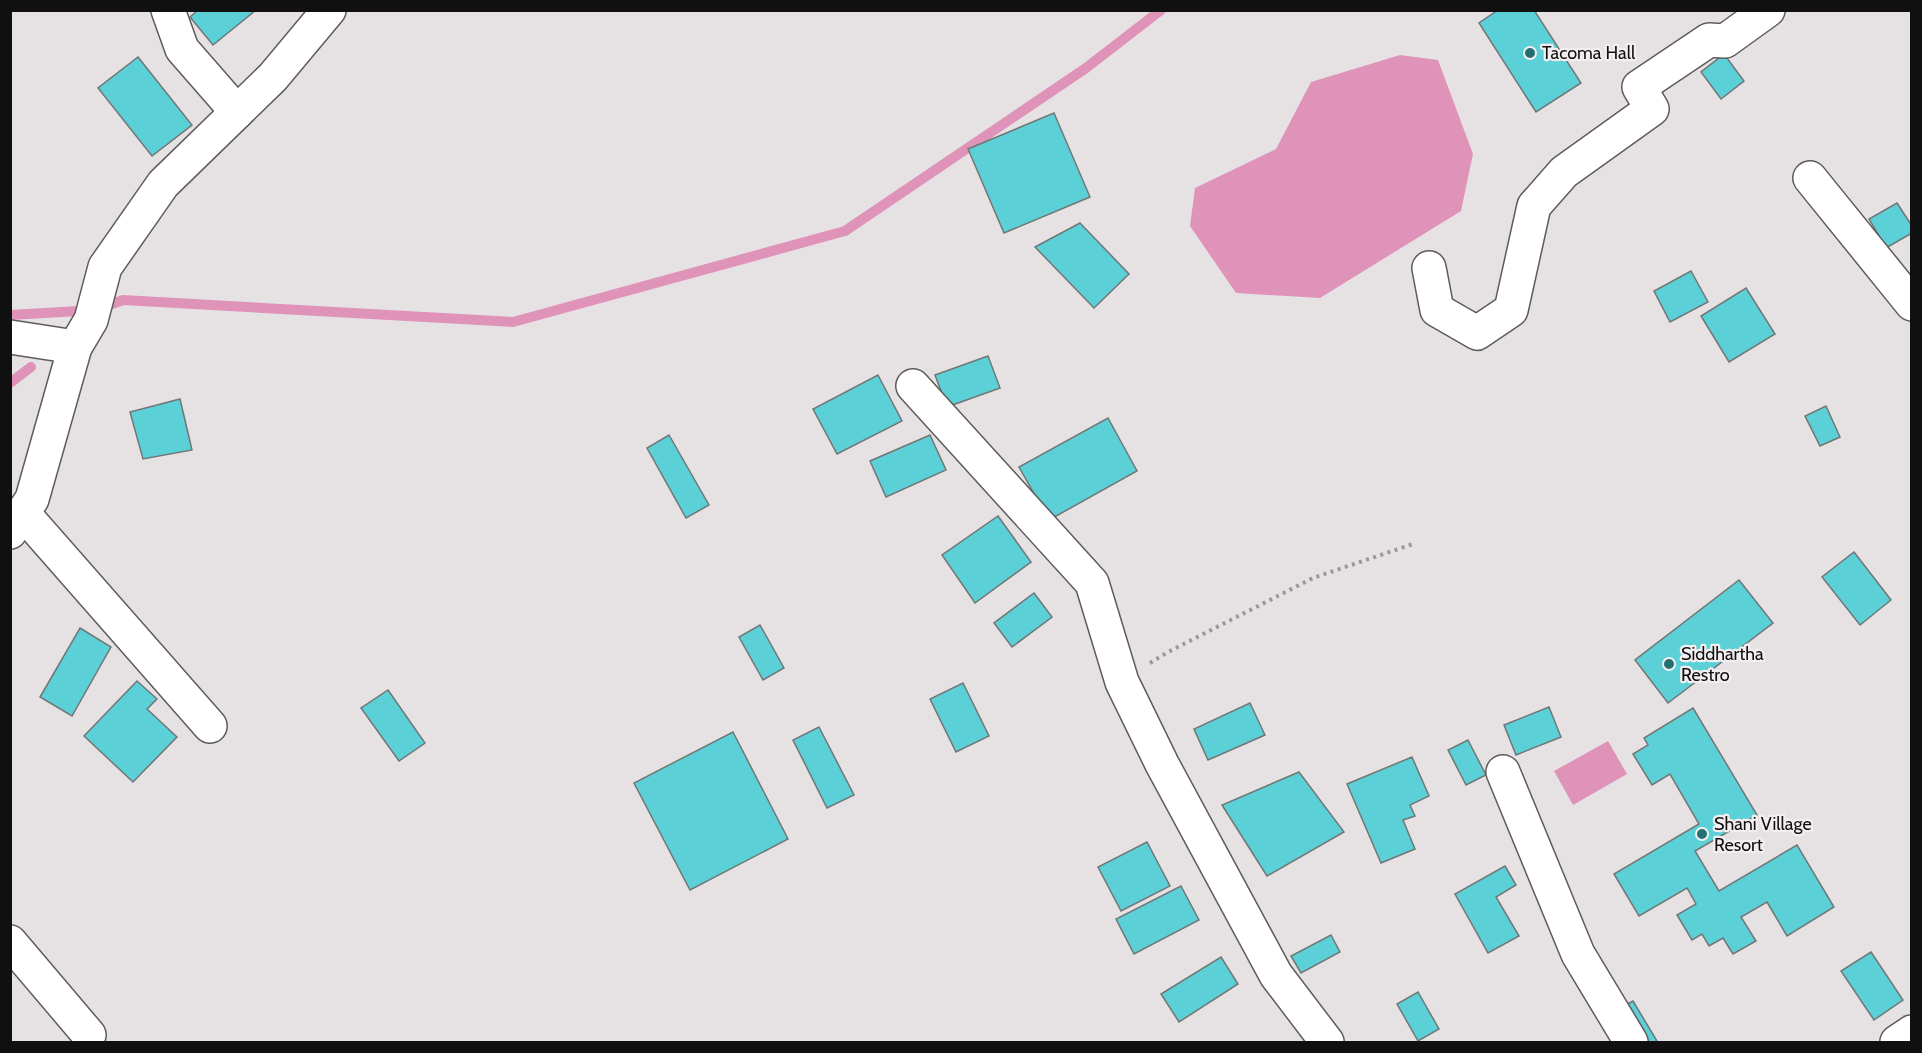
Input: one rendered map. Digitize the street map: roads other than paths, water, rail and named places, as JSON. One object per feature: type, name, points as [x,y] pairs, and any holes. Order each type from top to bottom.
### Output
[{"type":"street","points":[[168,10],[182,49],[237,112]]},
{"type":"street","points":[[210,726],[17,522],[32,499],[105,267],[163,184],[273,77],[329,10]]},
{"type":"street","points":[[1429,268],[1437,310],[1477,333],[1511,310],[1534,206],[1564,172],[1652,109],[1640,87],[1710,40],[1725,41],[1768,10]]},
{"type":"street","points":[[1810,178],[1911,303]]},
{"type":"street","points":[[10,337],[83,334]]},
{"type":"street","points":[[913,386],[1092,583],[1122,682],[1162,764],[1276,975],[1327,1042]]},
{"type":"street","points":[[1503,772],[1578,954],[1631,1042]]},
{"type":"street","points":[[10,942],[89,1035]]},
{"type":"street","points":[[1897,1042],[1911,1032]]},
{"type":"waterway","points":[[10,315],[96,310],[123,300],[513,322],[845,231],[1086,68],[1161,10]]},
{"type":"waterway","points":[[10,383],[31,367]]},
{"type":"place","name":"Tacoma Hall","points":[[1530,53]]},
{"type":"place","name":"Siddhartha Restro","points":[[1669,664]]},
{"type":"place","name":"Shani Village Resort","points":[[1702,834]]}]
